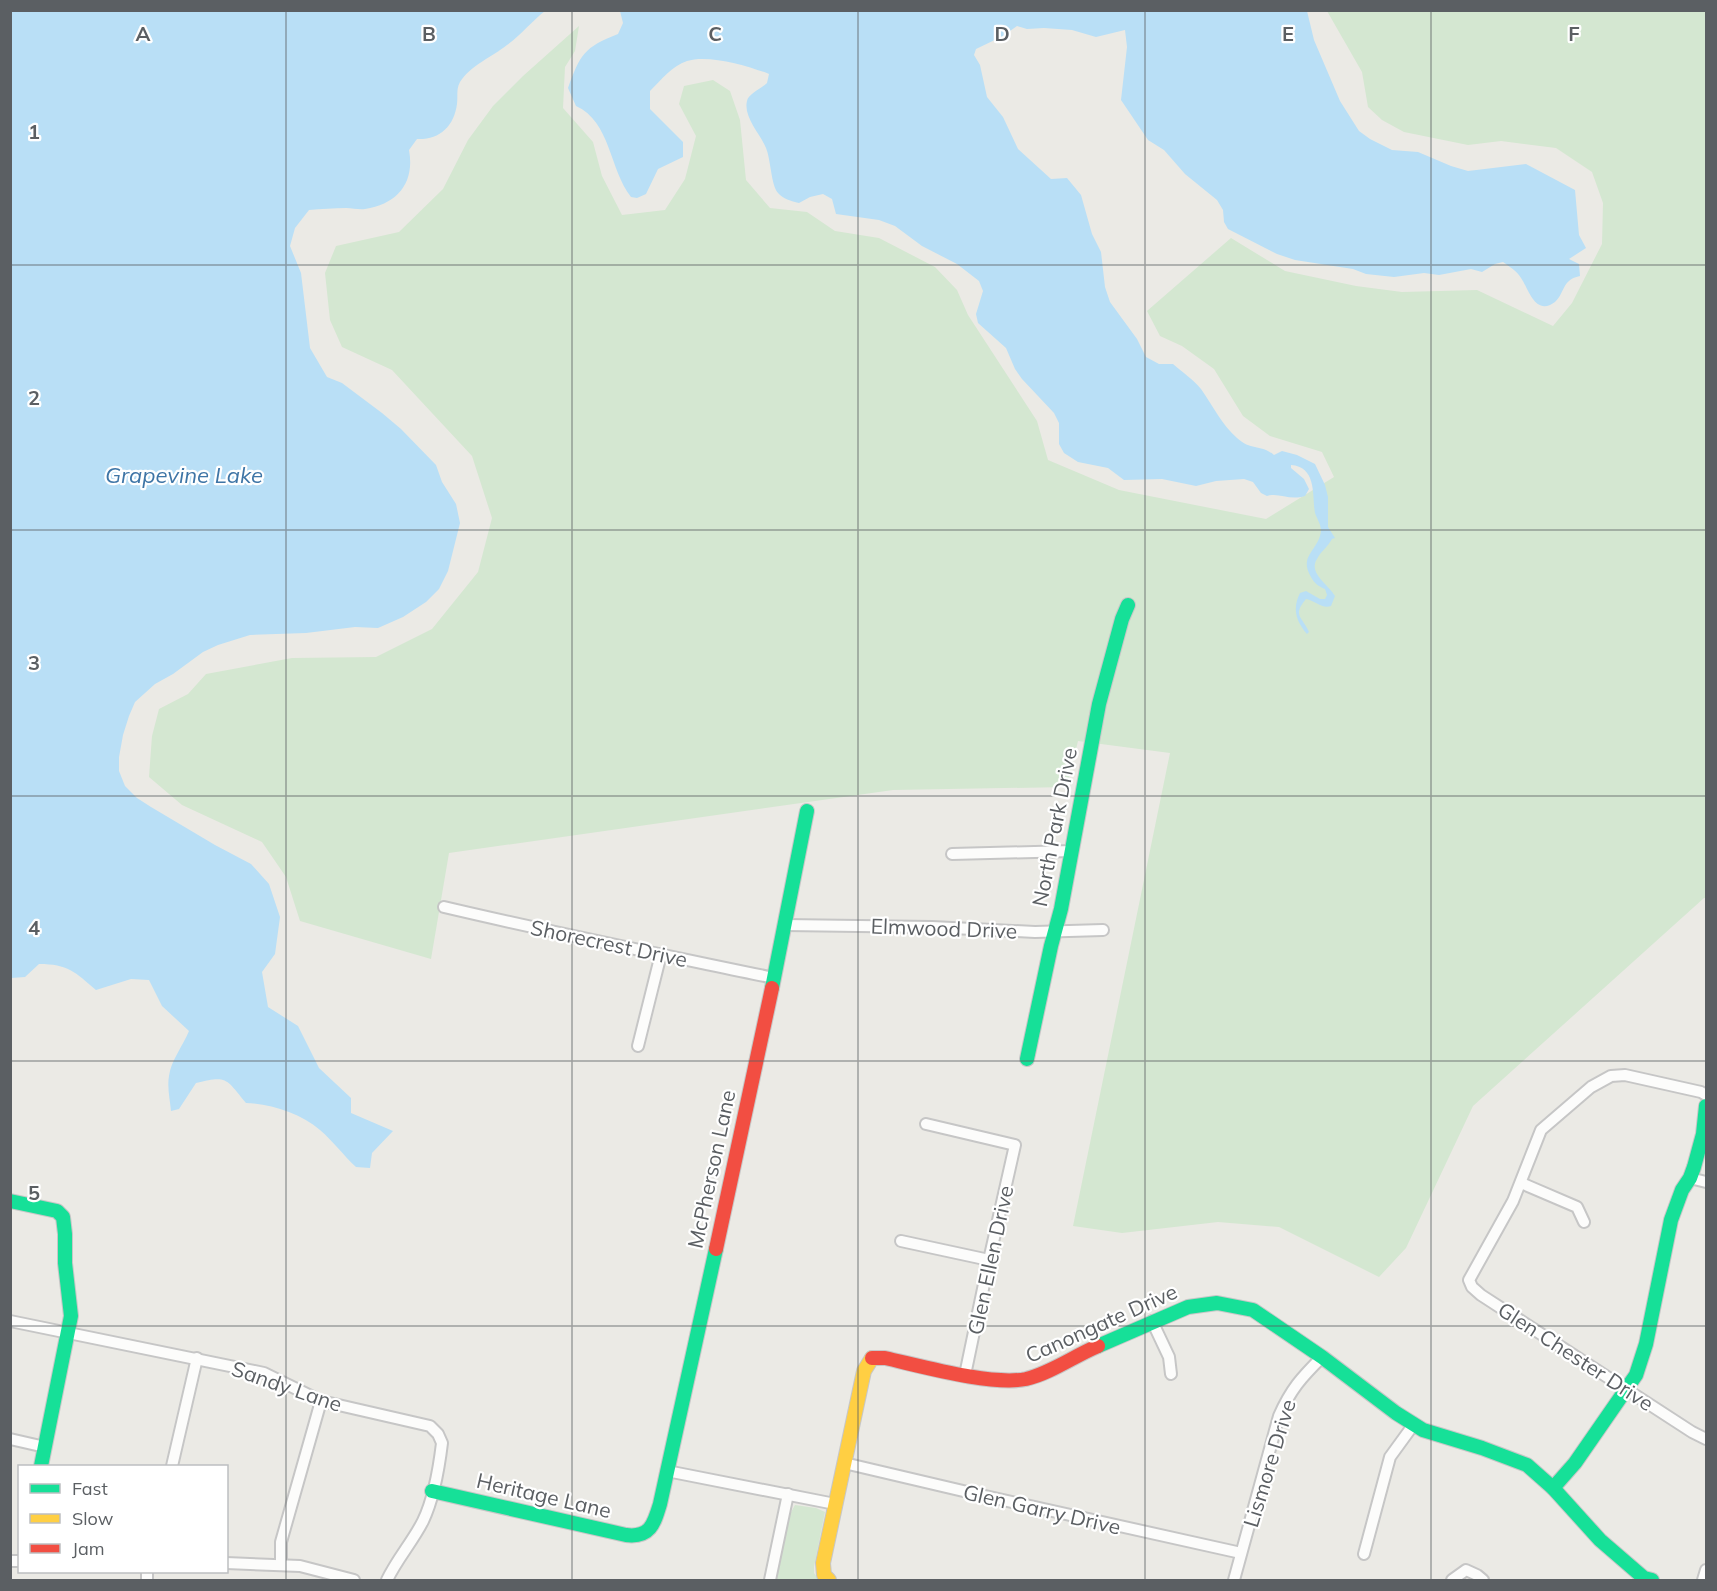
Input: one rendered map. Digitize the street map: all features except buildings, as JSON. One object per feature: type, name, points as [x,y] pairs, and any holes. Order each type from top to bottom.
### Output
[{"type":"street","name":"North Park Drive","points":[[1028,1059],[1061,909],[1099,704],[1122,619],[1128,606]]},
{"type":"street","name":"McPherson Lane","points":[[645,1533],[654,1522],[667,1471],[774,978],[807,811]]},
{"type":"street","points":[[952,854],[1072,851]]},
{"type":"street","name":"Shorecrest Drive","points":[[444,907],[774,978]]},
{"type":"street","name":"Elmwood Drive","points":[[785,925],[877,925],[1035,932],[1103,930]]},
{"type":"street","points":[[638,1046],[661,954]]},
{"type":"street","points":[[1584,1222],[1577,1207],[1521,1183],[1530,1154],[1541,1130],[1591,1087],[1611,1076],[1634,1076],[1707,1095]]},
{"type":"street","points":[[1553,1488],[1575,1463],[1636,1375],[1646,1344],[1671,1220],[1682,1190],[1690,1178],[1703,1134],[1707,1106]]},
{"type":"street","name":"Glen Ellen Drive","points":[[926,1124],[1016,1145],[988,1260],[965,1375]]},
{"type":"street","points":[[1690,1178],[1707,1182]]},
{"type":"street","name":"Glen Chester Drive","points":[[1521,1183],[1499,1229],[1469,1280],[1472,1287],[1692,1432],[1707,1438]]},
{"type":"street","points":[[10,1202],[50,1208],[63,1217],[71,1316],[41,1465]]},
{"type":"street","points":[[900,1241],[988,1260]]},
{"type":"street","name":"Canongate Drive","points":[[829,1581],[825,1578],[823,1563],[864,1371],[871,1358],[885,1358],[965,1375],[1006,1380],[1025,1379],[1041,1374],[1080,1353],[1152,1321],[1199,1304],[1217,1303],[1253,1310],[1423,1430],[1520,1462],[1553,1488],[1600,1540],[1644,1578],[1652,1581]]},
{"type":"street","name":"Sandy Lane","points":[[10,1321],[264,1373],[321,1401],[430,1426],[438,1434],[442,1443],[432,1491],[423,1522],[396,1562],[387,1581]]},
{"type":"street","points":[[1152,1321],[1169,1358],[1171,1374]]},
{"type":"street","name":"Lismore Drive","points":[[1234,1581],[1279,1416],[1297,1382],[1322,1357]]},
{"type":"street","points":[[172,1465],[197,1358]]},
{"type":"street","points":[[281,1564],[281,1542],[321,1401]]},
{"type":"street","points":[[1364,1554],[1390,1458],[1414,1424]]},
{"type":"street","points":[[10,1439],[45,1447]]},
{"type":"street","name":"Glen Garry Drive","points":[[844,1462],[1241,1553]]},
{"type":"street","points":[[667,1471],[835,1504]]},
{"type":"street","name":"Heritage Lane","points":[[432,1491],[626,1535],[636,1536],[645,1533]]},
{"type":"street","points":[[770,1581],[788,1494]]},
{"type":"street","points":[[228,1563],[281,1564],[318,1570],[354,1581]]},
{"type":"street","points":[[1454,1578],[1466,1570],[1478,1575],[1483,1581]]},
{"type":"street","points":[[1703,1581],[1707,1570]]},
{"type":"green space","points":[[1327,11],[1706,11],[1706,898],[1473,1106],[1406,1248],[1379,1277],[1279,1227],[1218,1222],[1122,1233],[1073,1226],[1170,753],[1078,741],[1067,787],[893,790],[449,853],[431,959],[300,921],[286,877],[262,842],[182,805],[149,777],[152,736],[159,709],[188,694],[206,674],[292,658],[376,657],[432,629],[478,572],[492,518],[472,456],[392,370],[342,347],[330,320],[325,273],[336,246],[399,232],[443,189],[468,140],[493,106],[579,26],[575,51],[565,67],[563,108],[593,142],[602,176],[622,215],[665,210],[685,179],[696,136],[679,104],[684,86],[713,80],[730,91],[740,120],[746,180],[770,208],[807,212],[835,231],[879,238],[935,267],[957,290],[968,315],[1037,421],[1048,460],[1119,490],[1266,519],[1334,477],[1322,452],[1270,436],[1243,416],[1214,369],[1182,346],[1160,336],[1147,311],[1231,238],[1285,271],[1356,286],[1402,292],[1477,290],[1553,326],[1572,303],[1602,244],[1603,203],[1592,172],[1556,148],[1501,141],[1468,145],[1404,132],[1382,120],[1368,107],[1362,72]]},
{"type":"green space","points":[[795,1505],[816,1508],[825,1512],[814,1567],[814,1573],[819,1580],[776,1580],[790,1514]]},
{"type":"water","name":"Grapevine Lake","points":[[10,11],[545,11],[512,41],[476,66],[460,82],[453,119],[439,134],[417,139],[409,150],[410,162],[406,181],[402,190],[395,197],[365,209],[309,210],[295,228],[290,246],[301,273],[310,348],[327,377],[342,383],[401,429],[436,465],[442,482],[456,504],[460,523],[448,571],[439,589],[426,602],[403,617],[378,628],[355,627],[306,633],[250,635],[203,652],[155,684],[135,702],[123,735],[119,757],[119,771],[125,786],[137,798],[251,864],[269,884],[280,917],[275,954],[262,972],[268,1007],[298,1026],[319,1068],[351,1098],[351,1113],[393,1131],[372,1153],[370,1168],[356,1167],[325,1134],[304,1119],[265,1105],[246,1103],[230,1084],[221,1079],[196,1083],[179,1109],[171,1111],[168,1085],[170,1070],[189,1031],[162,1006],[149,980],[131,979],[96,990],[70,970],[49,964],[39,964],[25,977],[11,978]]},
{"type":"water","points":[[620,11],[1307,11],[1314,40],[1340,101],[1359,131],[1370,139],[1392,150],[1418,152],[1468,171],[1526,164],[1575,190],[1579,235],[1586,248],[1569,259],[1579,264],[1580,276],[1573,278],[1565,285],[1555,302],[1544,306],[1532,298],[1519,276],[1503,262],[1482,272],[1471,269],[1439,275],[1424,273],[1394,277],[1366,274],[1353,269],[1295,260],[1277,254],[1228,229],[1224,222],[1223,210],[1217,200],[1185,174],[1164,150],[1148,140],[1121,100],[1127,47],[1125,30],[1096,37],[1072,30],[1027,29],[1017,26],[1003,36],[976,49],[974,55],[980,65],[987,97],[1003,117],[1018,149],[1051,179],[1067,178],[1081,195],[1092,234],[1101,252],[1105,287],[1110,302],[1137,339],[1146,357],[1159,364],[1173,364],[1191,379],[1201,389],[1227,427],[1242,442],[1274,455],[1282,451],[1297,455],[1315,464],[1325,485],[1328,497],[1328,527],[1335,538],[1319,556],[1315,569],[1335,596],[1331,606],[1306,599],[1299,613],[1309,632],[1307,634],[1296,615],[1296,604],[1300,593],[1306,591],[1320,599],[1325,599],[1327,595],[1325,589],[1314,581],[1308,570],[1308,558],[1321,531],[1315,513],[1312,483],[1305,471],[1291,465],[1291,468],[1304,479],[1309,489],[1305,496],[1294,498],[1267,496],[1261,493],[1253,482],[1244,479],[1216,481],[1196,486],[1162,479],[1124,480],[1108,468],[1078,462],[1064,453],[1059,444],[1059,423],[1054,413],[1022,379],[1006,348],[978,323],[976,314],[983,291],[979,281],[957,264],[922,246],[895,226],[879,220],[836,214],[832,199],[823,194],[799,203],[778,193],[766,148],[746,107],[748,98],[767,83],[769,74],[717,60],[696,59],[676,66],[667,74],[650,91],[650,109],[683,142],[683,157],[658,169],[646,194],[637,198],[631,197],[618,173],[603,134],[588,113],[576,106],[568,88],[576,67],[590,48],[618,34],[623,23]]},
{"type":"traffic: fast","points":[[1027,1059],[1061,909],[1099,704],[1122,619],[1128,605]]},
{"type":"traffic: fast","points":[[772,988],[807,811]]},
{"type":"traffic: fast","points":[[1553,1488],[1575,1463],[1636,1375],[1646,1344],[1671,1220],[1682,1190],[1694,1167],[1703,1134],[1706,1106]]},
{"type":"traffic: fast","points":[[10,1201],[57,1211],[63,1217],[71,1316],[41,1465]]},
{"type":"traffic: fast","points":[[432,1491],[626,1535],[646,1532],[656,1518],[660,1504],[716,1249]]},
{"type":"traffic: fast","points":[[1098,1346],[1188,1307],[1217,1303],[1253,1310],[1423,1430],[1527,1465],[1553,1488],[1600,1540],[1644,1578],[1652,1580]]},
{"type":"traffic: slow","points":[[829,1580],[824,1575],[823,1563],[864,1371],[872,1358]]},
{"type":"traffic: jam","points":[[716,1249],[772,988]]},
{"type":"traffic: jam","points":[[872,1358],[885,1358],[976,1378],[1012,1380],[1026,1379],[1044,1373],[1098,1346]]}]
